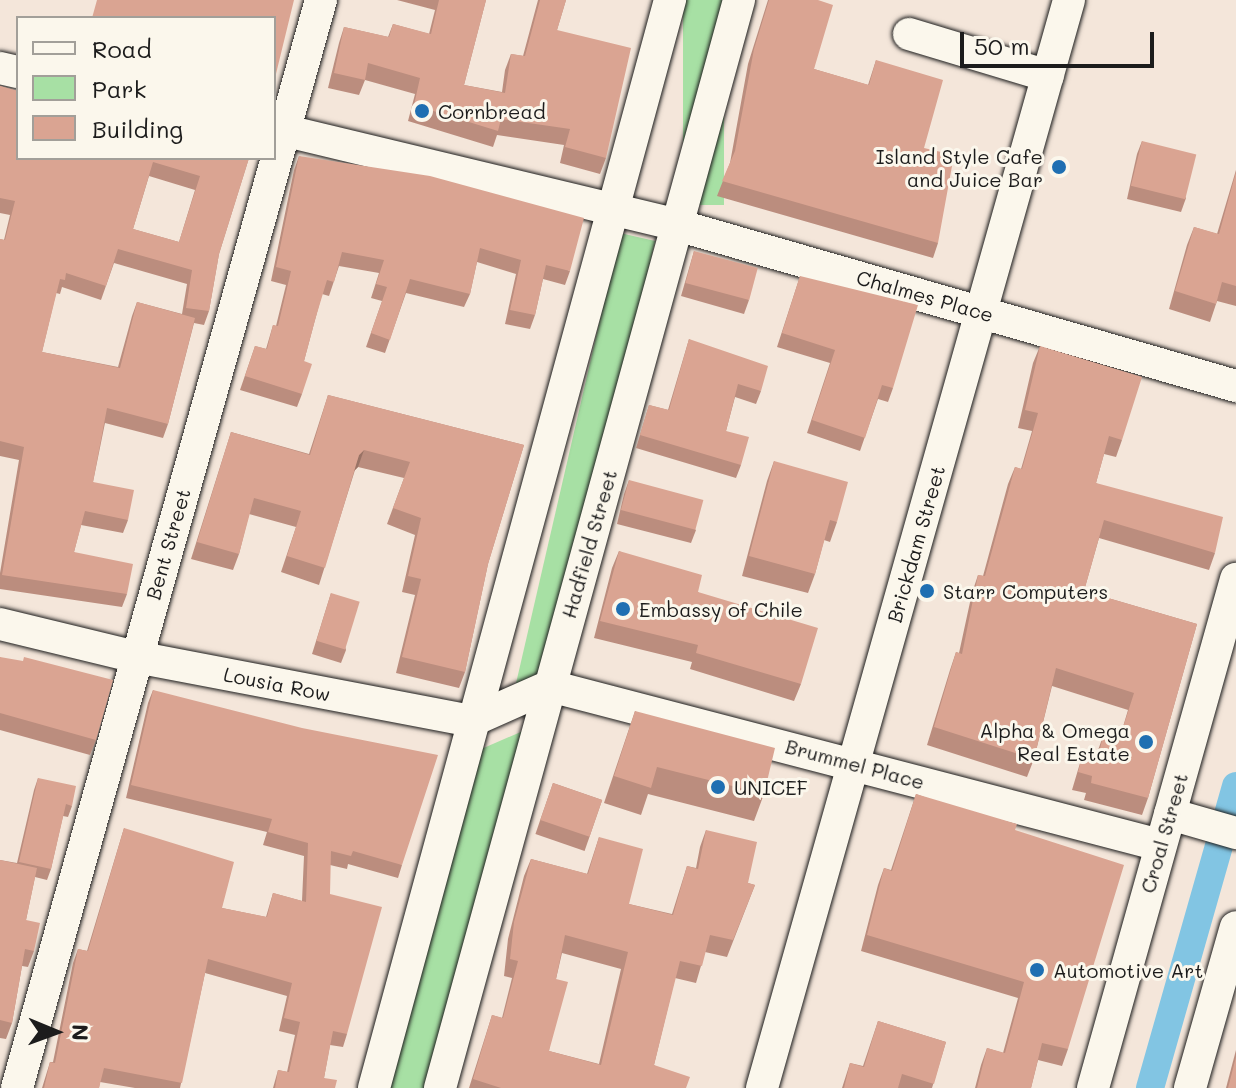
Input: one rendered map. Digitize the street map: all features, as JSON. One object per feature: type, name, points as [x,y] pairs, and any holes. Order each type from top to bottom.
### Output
[{"type":"street","name":"Bent Street","points":[[280,129],[321,0]]},
{"type":"street","points":[[374,1088],[471,721],[670,0]]},
{"type":"street","name":"Hadfield Street","points":[[440,1088],[739,0]]},
{"type":"street","name":"Brickdam Street","points":[[762,1088],[1069,0]]},
{"type":"street","points":[[909,34],[1048,76]]},
{"type":"street","name":"Chalmes Place","points":[[280,129],[677,225],[1236,386]]},
{"type":"street","name":"Bent Street","points":[[17,1088],[272,160]]},
{"type":"street","name":"Croal Street","points":[[1093,1088],[1236,579]]},
{"type":"street","name":"Lousia Row","points":[[0,624],[136,657],[471,721]]},
{"type":"street","points":[[471,721],[550,686]]},
{"type":"street","name":"Brummel Place","points":[[550,686],[1160,845]]},
{"type":"street","points":[[1170,814],[1236,833]]},
{"type":"street","points":[[1190,1088],[1236,927]]},
{"type":"green space","points":[[683,0],[724,0],[724,205],[683,205]]},
{"type":"green space","points":[[620,233],[655,241],[548,704],[513,696]]},
{"type":"green space","points":[[523,731],[428,1088],[387,1088],[479,750]]},
{"type":"building","points":[[97,0],[294,0],[276,74],[276,16],[93,16]]},
{"type":"building","points":[[439,0],[486,0],[464,85],[505,93],[511,54],[525,56],[540,0],[566,0],[557,30],[631,48],[606,158],[565,147],[570,129],[501,119],[498,131],[414,105],[420,78],[368,63],[365,80],[334,73],[344,27],[389,37],[393,24],[431,34]]},
{"type":"building","points":[[769,0],[818,0],[833,5],[814,69],[869,85],[876,60],[943,80],[924,148],[954,155],[938,243],[722,181],[735,151],[754,49]]},
{"type":"building","points":[[0,86],[16,90],[16,160],[248,160],[219,254],[209,311],[186,308],[192,270],[118,249],[106,286],[66,273],[65,280],[60,279],[42,352],[120,368],[137,302],[195,318],[168,424],[107,408],[93,482],[134,490],[128,520],[85,511],[74,552],[133,564],[127,594],[2,575],[24,447],[0,441],[0,239],[5,240],[15,201],[0,198]],"holes":[[[153,162],[200,176],[179,242],[133,229]]]},
{"type":"building","points":[[1142,141],[1196,155],[1185,199],[1131,186]]},
{"type":"building","points":[[299,156],[430,176],[584,218],[570,271],[546,265],[535,315],[510,310],[521,260],[480,248],[470,294],[410,279],[390,340],[371,333],[387,287],[376,284],[384,260],[342,252],[334,282],[327,280],[315,320],[304,361],[312,364],[302,394],[245,376],[255,346],[267,349],[273,325],[278,326],[291,271],[276,267]]},
{"type":"building","points":[[1236,172],[1236,286],[1222,282],[1216,304],[1175,291],[1194,227],[1219,234]]},
{"type":"building","points":[[694,251],[758,268],[749,300],[685,283]]},
{"type":"building","points":[[800,276],[918,305],[893,388],[882,385],[865,438],[812,420],[835,350],[782,333]]},
{"type":"building","points":[[689,339],[768,366],[761,391],[738,384],[726,431],[749,437],[741,465],[640,435],[649,405],[669,410]]},
{"type":"building","points":[[1040,346],[1142,377],[1122,440],[1109,436],[1096,483],[1223,517],[1215,553],[1104,520],[1084,591],[1197,624],[1148,798],[1091,783],[1092,776],[1078,772],[1083,753],[1098,757],[1103,736],[1119,740],[1134,693],[1056,668],[1034,759],[934,727],[956,652],[962,654],[978,575],[985,576],[1015,467],[1022,469],[1038,413],[1025,410]]},
{"type":"building","points":[[328,395],[524,445],[488,564],[465,672],[402,657],[421,579],[408,576],[421,518],[393,508],[410,462],[364,450],[359,455],[325,568],[287,556],[301,511],[254,498],[239,554],[197,542],[231,432],[310,455]]},
{"type":"building","points":[[774,461],[848,482],[837,522],[830,520],[815,574],[749,556]]},
{"type":"building","points":[[629,480],[703,500],[695,530],[621,510]]},
{"type":"building","points":[[619,551],[702,575],[698,592],[818,628],[801,684],[696,653],[698,645],[600,621]]},
{"type":"building","points":[[331,593],[360,602],[345,650],[316,641]]},
{"type":"building","points":[[0,657],[23,661],[24,657],[113,680],[96,740],[0,713]]},
{"type":"building","points":[[153,690],[302,728],[438,755],[402,865],[353,851],[351,856],[331,851],[330,894],[382,907],[347,1034],[333,1031],[324,1078],[337,1080],[335,1088],[275,1088],[278,1070],[289,1072],[300,1022],[284,1018],[292,983],[208,959],[182,1083],[104,1068],[99,1088],[44,1088],[50,1062],[55,1063],[78,949],[88,951],[124,828],[234,862],[222,908],[267,917],[273,893],[306,902],[308,843],[268,832],[272,819],[131,785]]},
{"type":"building","points":[[635,711],[775,748],[764,794],[657,767],[651,788],[614,776]]},
{"type":"building","points":[[38,778],[76,786],[72,806],[66,804],[51,869],[19,862]]},
{"type":"building","points":[[553,783],[602,800],[589,837],[540,820]]},
{"type":"building","points":[[916,794],[1017,824],[1015,830],[1124,865],[1068,1049],[1042,1043],[1031,1088],[977,1088],[987,1048],[1005,1053],[1024,982],[867,935],[884,868],[892,871]]},
{"type":"building","points":[[706,830],[757,842],[748,883],[755,885],[733,940],[710,935],[702,966],[680,961],[654,1065],[690,1077],[686,1088],[501,1088],[473,1079],[492,1015],[503,1018],[518,961],[510,959],[514,922],[531,859],[588,874],[599,837],[643,849],[629,904],[673,915],[687,866],[698,869]],"holes":[[[565,935],[628,952],[601,1065],[549,1051],[568,982],[556,979]]]},
{"type":"building","points":[[0,860],[37,868],[26,920],[40,923],[34,951],[25,949],[12,1023],[0,1020]]},
{"type":"building","points":[[878,1021],[946,1042],[934,1084],[902,1074],[898,1088],[844,1088],[850,1063],[864,1067]]},
{"type":"building","points":[[1236,1057],[1236,1088],[1228,1088]]},
{"type":"waterway","points":[[1150,1088],[1236,786]]},
{"type":"place","name":"Cornbread","points":[[422,111]]},
{"type":"place","name":"Island Style Cafe and Juice Bar","points":[[1059,167]]},
{"type":"place","name":"Starr Computers","points":[[927,591]]},
{"type":"place","name":"Embassy of Chile","points":[[623,609]]},
{"type":"place","name":"Alpha & Omega Real Estate","points":[[1146,742]]},
{"type":"place","name":"UNICEF","points":[[718,787]]},
{"type":"place","name":"Automotive Art","points":[[1037,970]]}]
